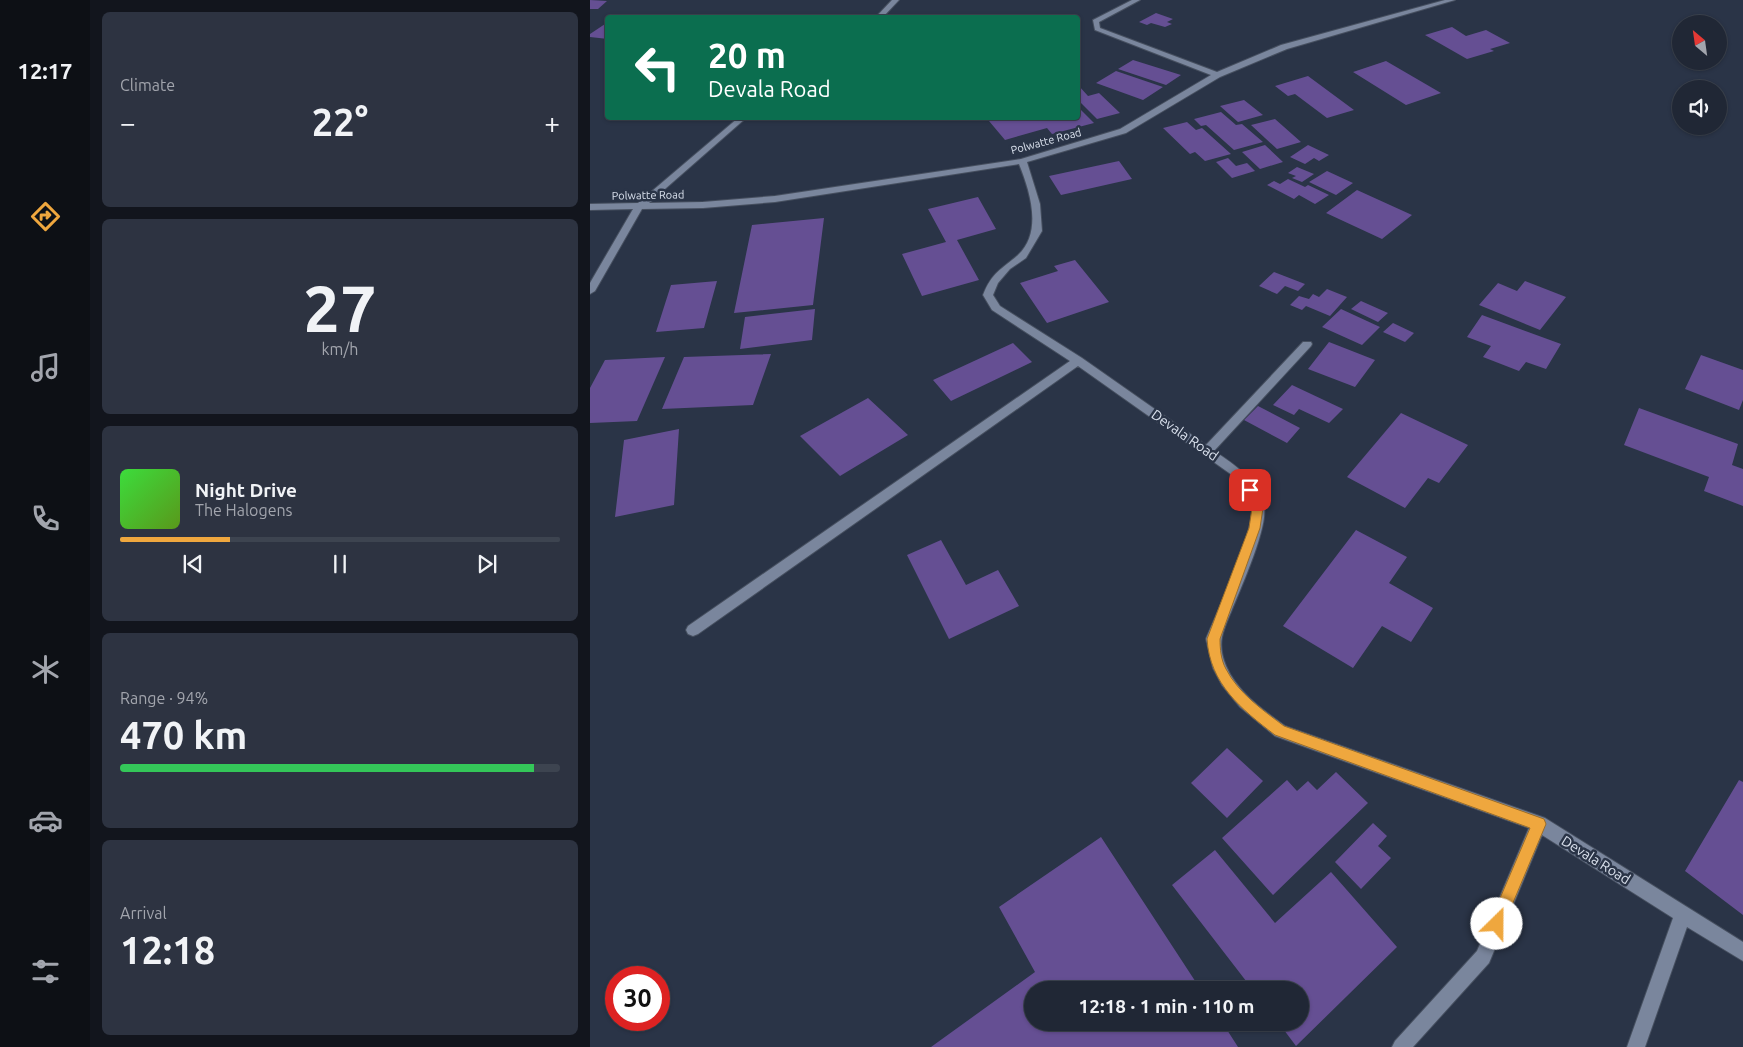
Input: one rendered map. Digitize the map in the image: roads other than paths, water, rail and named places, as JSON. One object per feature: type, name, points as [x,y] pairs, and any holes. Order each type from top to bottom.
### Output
[{"type":"street","points":[[881,15],[896,0]]},
{"type":"street","points":[[1137,0],[1095,21],[1097,29],[1217,75]]},
{"type":"street","name":"Polwatte Road","points":[[590,207],[702,205],[775,200],[1022,161],[1123,131],[1217,75],[1284,47],[1452,0]]},
{"type":"street","points":[[590,291],[639,207],[740,120]]},
{"type":"street","name":"Devala Road","points":[[1022,161],[1036,204],[1038,231],[1023,256],[1007,267],[993,282],[988,295],[996,308],[1078,361],[1236,472],[1250,490],[1258,508],[1255,528],[1214,639],[1214,655],[1221,673],[1238,694],[1257,714],[1280,731],[1539,824],[1743,952]]},
{"type":"street","points":[[1207,450],[1307,344]]},
{"type":"street","points":[[693,630],[1078,361]]},
{"type":"street","points":[[1401,1047],[1483,957],[1539,824]]},
{"type":"street","points":[[1636,1047],[1683,915]]}]
